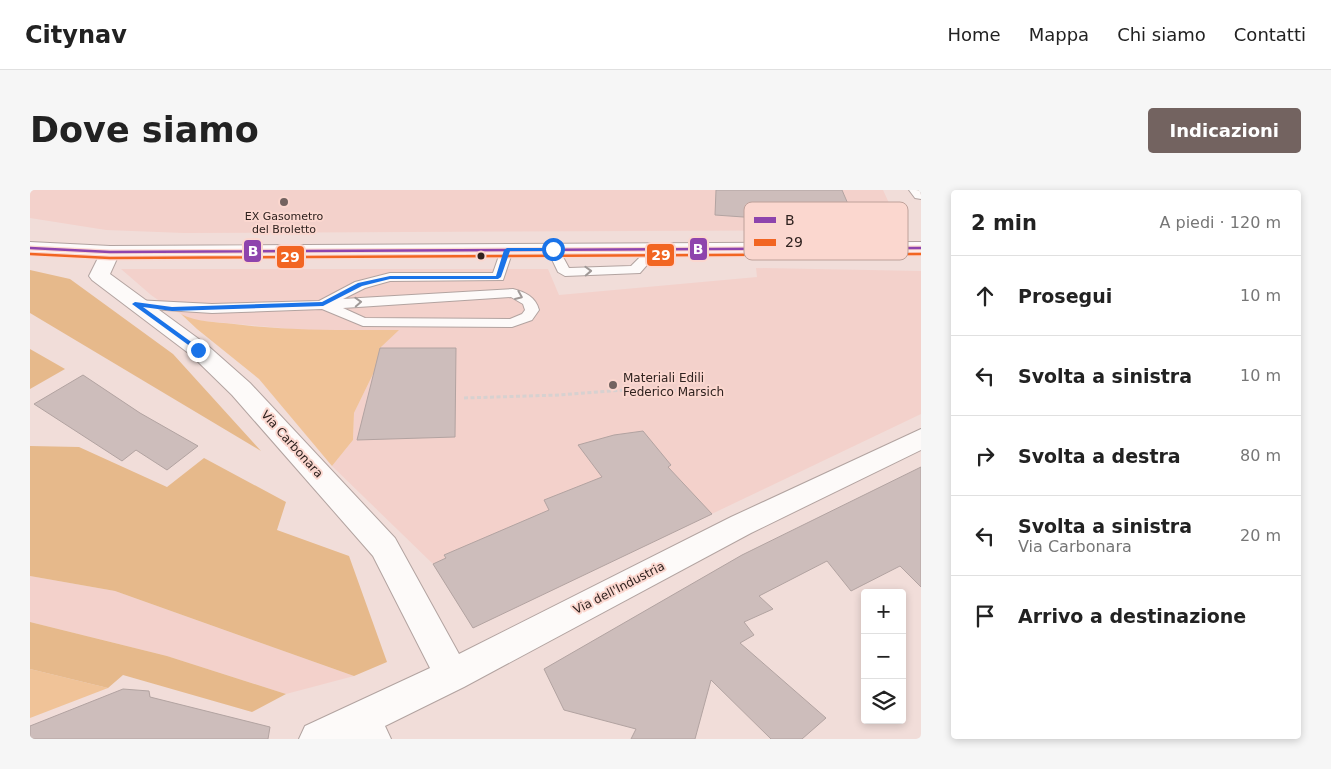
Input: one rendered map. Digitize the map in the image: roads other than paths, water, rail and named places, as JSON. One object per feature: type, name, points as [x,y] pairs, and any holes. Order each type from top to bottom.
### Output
[{"type":"street","points":[[918,190],[921,194]]},
{"type":"street","points":[[30,248],[110,252],[744,249]]},
{"type":"street","points":[[908,248],[921,248]]},
{"type":"street","name":"Via Carbonara","points":[[110,252],[99,276],[198,350],[241,389],[384,547],[452,675]]},
{"type":"street","name":"Via dell'Industria","points":[[318,739],[366,729],[452,675],[741,525],[921,439]]},
{"type":"lane","points":[[323,304],[360,285],[390,278],[498,277],[507,250]]},
{"type":"lane","points":[[135,304],[172,309],[323,304],[513,293],[525,298],[531,304],[532,310],[527,317],[512,323],[363,322],[323,304]]},
{"type":"place","name":"EX Gasometro del Broletto","points":[[284,202]]},
{"type":"place","name":"Materiali Edili Federico Marsich","points":[[613,385]]}]
